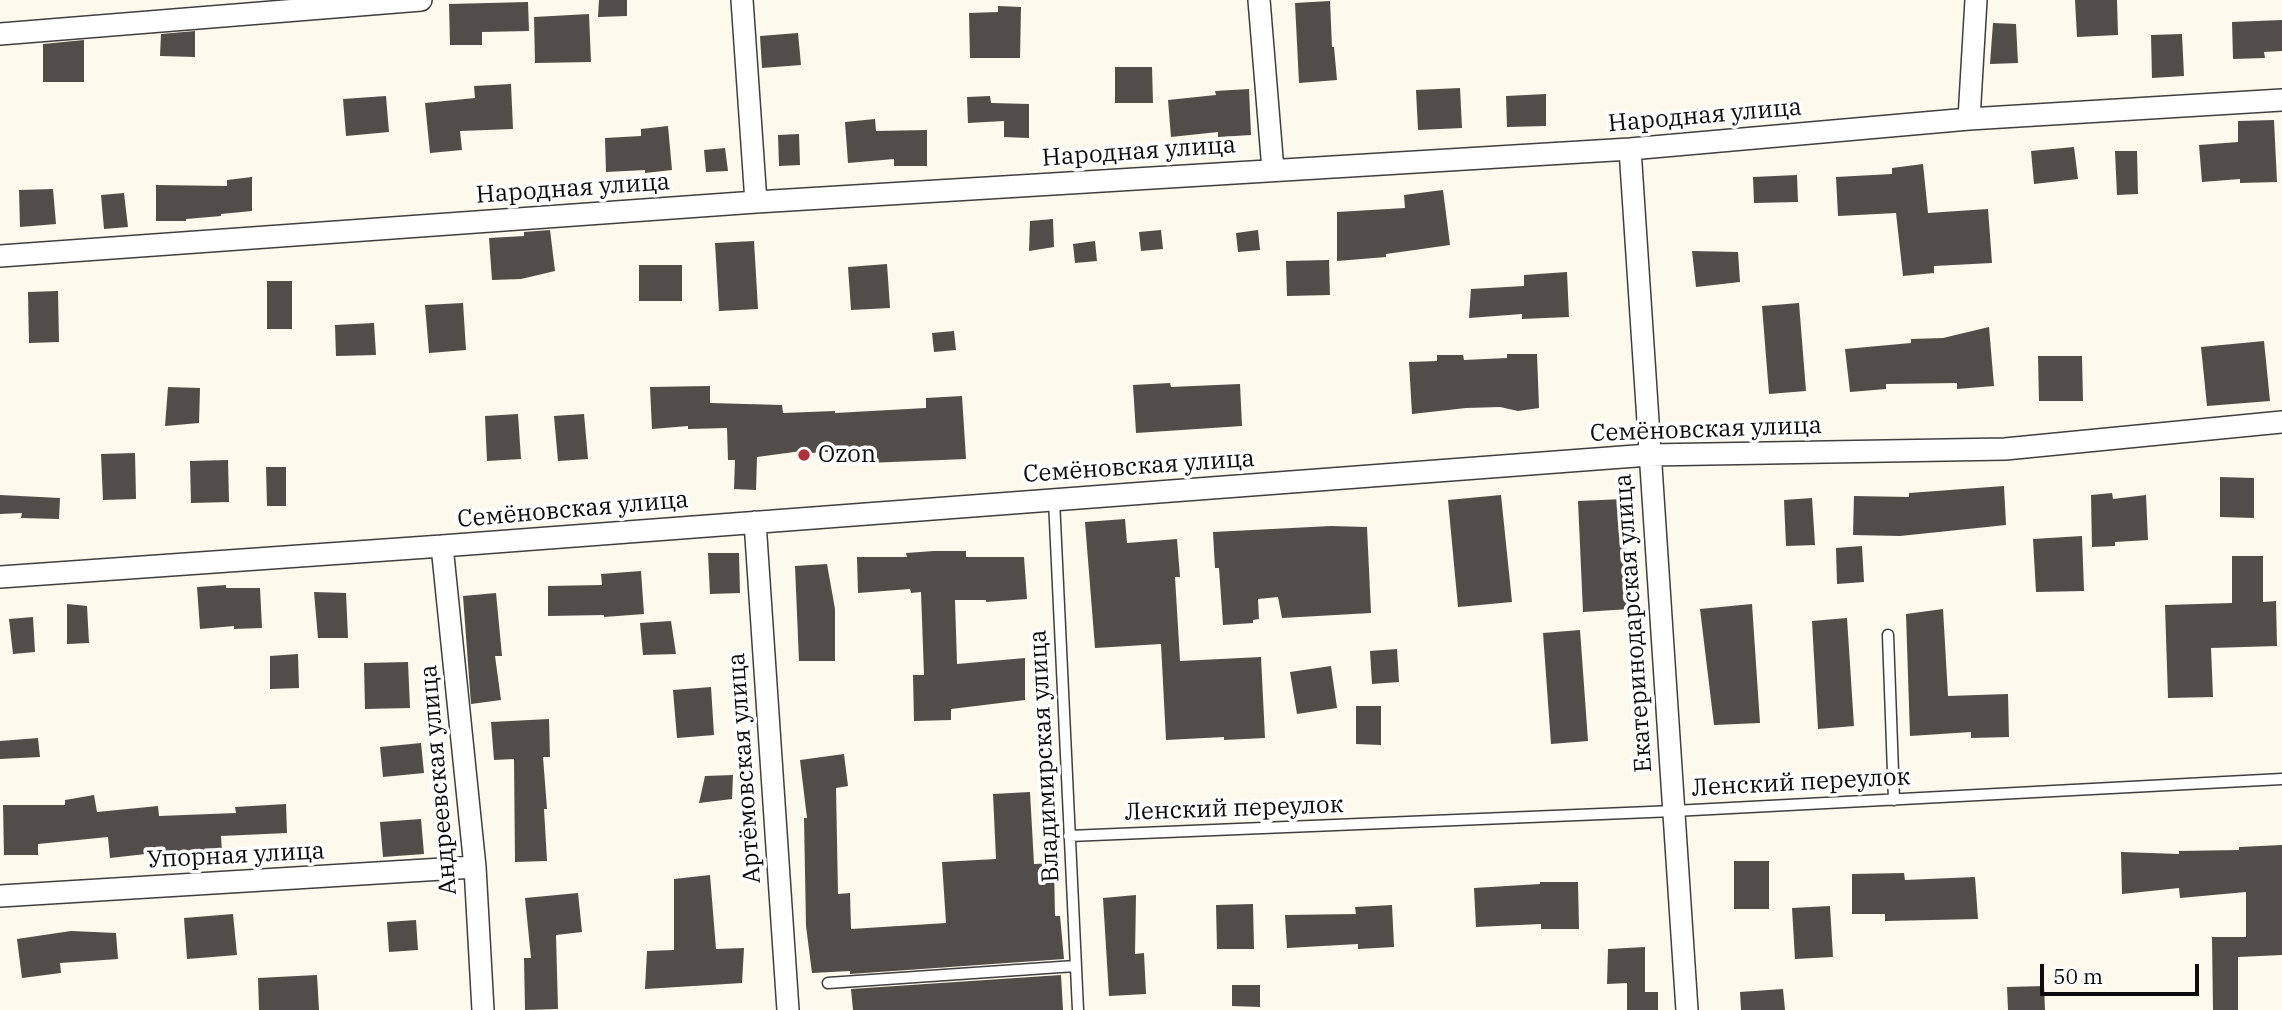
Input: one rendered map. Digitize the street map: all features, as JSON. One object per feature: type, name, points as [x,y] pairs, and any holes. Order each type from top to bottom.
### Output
[{"type":"street","points":[[0,34],[421,0]]},
{"type":"street","points":[[742,0],[756,202]]},
{"type":"street","points":[[1259,0],[1273,170]]},
{"type":"street","points":[[1969,119],[1976,0]]},
{"type":"street","name":"Народная улица","points":[[0,256],[756,202],[1630,149],[1969,119],[2282,100]]},
{"type":"street","name":"Екатеринодарская улица","points":[[1630,149],[1687,1010]]},
{"type":"street","name":"Семёновская улица","points":[[0,577],[1649,455],[2005,449],[2282,422]]},
{"type":"street","name":"Артёмовская улица","points":[[755,522],[788,1010]]},
{"type":"street","name":"Андреевская улица","points":[[442,546],[475,867],[483,1010]]},
{"type":"street","name":"Упорная улица","points":[[0,896],[475,867]]},
{"type":"lane","name":"Владимирская улица","points":[[1054,500],[1077,1010]]},
{"type":"lane","points":[[1888,635],[1894,800]]},
{"type":"lane","name":"Ленский переулок","points":[[1069,836],[1674,811],[2282,779]]},
{"type":"lane","points":[[828,983],[1075,966]]},
{"type":"building","points":[[599,0],[627,0],[627,16],[598,17]]},
{"type":"building","points":[[2075,0],[2117,0],[2118,35],[2077,37]]},
{"type":"building","points":[[1330,1],[1337,80],[1299,83],[1295,3]]},
{"type":"building","points":[[528,2],[529,31],[482,32],[482,45],[450,45],[449,4]]},
{"type":"building","points":[[998,6],[1021,7],[1020,58],[970,58],[969,13],[998,12]]},
{"type":"building","points":[[589,14],[591,62],[535,63],[534,17]]},
{"type":"building","points":[[2282,20],[2282,51],[2264,52],[2265,58],[2233,59],[2232,22]]},
{"type":"building","points":[[1993,23],[2016,24],[2018,63],[1990,64]]},
{"type":"building","points":[[195,31],[195,57],[160,56],[161,34]]},
{"type":"building","points":[[798,33],[801,65],[762,68],[760,36]]},
{"type":"building","points":[[2182,34],[2184,76],[2152,78],[2151,35]]},
{"type":"building","points":[[84,40],[84,82],[43,82],[43,44]]},
{"type":"building","points":[[1115,67],[1152,67],[1153,103],[1115,103]]},
{"type":"building","points":[[511,84],[513,129],[460,131],[462,150],[430,153],[425,103],[475,98],[474,86]]},
{"type":"building","points":[[1460,88],[1462,128],[1418,130],[1416,90]]},
{"type":"building","points":[[1249,89],[1251,135],[1218,137],[1218,132],[1171,137],[1168,100],[1216,95],[1215,91]]},
{"type":"building","points":[[1546,94],[1546,126],[1507,127],[1506,96]]},
{"type":"building","points":[[386,96],[389,132],[346,136],[343,99]]},
{"type":"building","points":[[990,96],[991,103],[1029,104],[1029,138],[1004,137],[1004,121],[968,123],[967,97]]},
{"type":"building","points":[[875,119],[876,131],[927,130],[927,166],[894,166],[894,159],[848,163],[845,122]]},
{"type":"building","points":[[2274,120],[2277,182],[2240,183],[2240,179],[2202,182],[2199,145],[2238,142],[2238,121]]},
{"type":"building","points":[[668,126],[672,170],[645,173],[645,170],[606,172],[605,138],[641,136],[641,129]]},
{"type":"building","points":[[799,134],[800,165],[779,166],[778,135]]},
{"type":"building","points":[[2074,147],[2078,179],[2034,184],[2031,151]]},
{"type":"building","points":[[725,148],[728,171],[706,172],[704,150]]},
{"type":"building","points":[[2115,151],[2137,151],[2138,194],[2117,195]]},
{"type":"building","points":[[1923,164],[1928,213],[1988,209],[1992,263],[1934,266],[1934,273],[1903,276],[1896,213],[1838,216],[1836,177],[1892,174],[1892,168]]},
{"type":"building","points":[[1797,175],[1798,202],[1754,203],[1753,177]]},
{"type":"building","points":[[252,177],[252,211],[186,221],[156,221],[156,185],[227,186],[227,180]]},
{"type":"building","points":[[53,189],[56,224],[20,227],[19,190]]},
{"type":"building","points":[[1443,190],[1450,245],[1386,254],[1386,257],[1337,261],[1337,212],[1405,208],[1404,195]]},
{"type":"building","points":[[124,193],[128,227],[104,229],[101,195]]},
{"type":"building","points":[[1053,219],[1054,247],[1029,251],[1030,221]]},
{"type":"building","points":[[550,230],[555,271],[521,279],[492,280],[489,238],[524,236],[524,232]]},
{"type":"building","points":[[1161,230],[1163,249],[1141,251],[1139,232]]},
{"type":"building","points":[[1258,230],[1260,250],[1238,252],[1236,233]]},
{"type":"building","points":[[754,241],[758,309],[719,311],[715,243]]},
{"type":"building","points":[[1095,241],[1097,261],[1075,263],[1073,244]]},
{"type":"building","points":[[1692,251],[1738,252],[1740,282],[1696,287]]},
{"type":"building","points":[[1329,260],[1330,295],[1287,296],[1286,261]]},
{"type":"building","points":[[887,264],[890,308],[851,310],[848,267]]},
{"type":"building","points":[[639,265],[682,265],[682,301],[639,301]]},
{"type":"building","points":[[1567,272],[1569,317],[1522,319],[1522,314],[1469,318],[1471,289],[1524,286],[1524,275]]},
{"type":"building","points":[[267,281],[292,281],[292,329],[267,329]]},
{"type":"building","points":[[58,291],[59,342],[29,343],[28,292]]},
{"type":"building","points":[[463,303],[466,350],[429,353],[425,305]]},
{"type":"building","points":[[1799,303],[1806,391],[1769,394],[1762,306]]},
{"type":"building","points":[[374,323],[376,355],[336,356],[335,325]]},
{"type":"building","points":[[1989,327],[1994,386],[1957,389],[1957,383],[1886,384],[1886,389],[1850,392],[1845,349],[1911,343],[1911,339],[1943,338]]},
{"type":"building","points":[[954,331],[956,350],[934,352],[932,333]]},
{"type":"building","points":[[2264,341],[2270,401],[2207,406],[2201,347]]},
{"type":"building","points":[[1507,354],[1537,354],[1539,408],[1518,411],[1500,407],[1466,408],[1412,414],[1409,362],[1437,361],[1437,355],[1463,355],[1464,360],[1507,358]]},
{"type":"building","points":[[2038,356],[2082,356],[2083,401],[2039,401]]},
{"type":"building","points":[[1170,383],[1171,387],[1240,384],[1242,426],[1136,433],[1133,385]]},
{"type":"building","points":[[710,386],[710,403],[782,405],[783,413],[926,408],[926,398],[962,396],[966,459],[867,463],[866,450],[809,453],[809,450],[757,457],[756,490],[734,489],[735,460],[728,460],[727,428],[688,429],[688,426],[652,429],[650,387]]},
{"type":"building","points":[[168,387],[200,388],[199,423],[165,426]]},
{"type":"building","points":[[518,414],[521,459],[487,461],[485,416]]},
{"type":"building","points":[[584,414],[588,459],[558,461],[554,416]]},
{"type":"building","points":[[135,453],[136,499],[103,500],[101,454]]},
{"type":"building","points":[[228,460],[229,502],[191,503],[190,461]]},
{"type":"building","points":[[266,467],[286,467],[286,506],[267,506]]},
{"type":"building","points":[[2220,477],[2254,478],[2254,518],[2220,517]]},
{"type":"building","points":[[2004,486],[2006,525],[1900,536],[1853,535],[1854,496],[1909,497],[1909,493]]},
{"type":"building","points":[[2112,493],[2113,499],[2146,495],[2148,540],[2115,542],[2115,546],[2092,547],[2091,495]]},
{"type":"building","points":[[0,495],[60,498],[59,519],[21,518],[22,513],[0,514]]},
{"type":"building","points":[[1501,495],[1512,602],[1458,607],[1448,500]]},
{"type":"building","points":[[1812,498],[1815,545],[1786,546],[1784,500]]},
{"type":"building","points":[[1624,499],[1629,609],[1583,612],[1578,501]]},
{"type":"building","points":[[1125,519],[1127,543],[1177,539],[1180,577],[1175,577],[1180,661],[1261,657],[1265,738],[1166,740],[1161,644],[1095,648],[1085,522]]},
{"type":"building","points":[[1331,526],[1367,527],[1371,613],[1282,618],[1278,597],[1258,599],[1259,619],[1253,620],[1253,623],[1223,625],[1219,568],[1215,568],[1213,532]]},
{"type":"building","points":[[2082,536],[2084,591],[2036,592],[2033,539]]},
{"type":"building","points":[[1862,546],[1864,582],[1837,584],[1836,548]]},
{"type":"building","points":[[966,551],[966,557],[1024,557],[1027,599],[986,602],[955,600],[957,664],[1025,658],[1025,700],[951,709],[951,720],[914,721],[913,675],[924,675],[921,592],[911,593],[910,589],[858,593],[857,557],[907,557],[906,553]]},
{"type":"building","points":[[708,553],[739,553],[740,593],[710,594]]},
{"type":"building","points":[[2232,556],[2263,556],[2263,602],[2276,601],[2277,646],[2211,648],[2213,697],[2168,698],[2165,605],[2232,603]]},
{"type":"building","points":[[827,564],[835,609],[835,661],[799,661],[795,566]]},
{"type":"building","points":[[641,571],[644,614],[604,617],[548,616],[548,586],[602,585],[601,574]]},
{"type":"building","points":[[226,585],[226,588],[260,588],[262,628],[234,629],[234,626],[200,629],[197,587]]},
{"type":"building","points":[[314,592],[346,593],[348,638],[318,638]]},
{"type":"building","points":[[496,593],[502,656],[495,656],[501,700],[471,704],[463,596]]},
{"type":"building","points":[[67,604],[87,606],[89,643],[67,644]]},
{"type":"building","points":[[1752,604],[1760,723],[1714,725],[1700,609]]},
{"type":"building","points":[[1943,609],[1948,696],[2008,694],[2009,737],[1971,738],[1971,732],[1910,736],[1906,614]]},
{"type":"building","points":[[33,617],[35,652],[13,654],[9,619]]},
{"type":"building","points":[[1847,618],[1854,726],[1818,729],[1812,621]]},
{"type":"building","points":[[671,621],[676,654],[643,655],[640,623]]},
{"type":"building","points":[[1580,630],[1588,741],[1551,744],[1543,633]]},
{"type":"building","points":[[1397,649],[1399,682],[1372,684],[1370,651]]},
{"type":"building","points":[[298,654],[299,688],[270,689],[270,656]]},
{"type":"building","points":[[408,662],[410,708],[365,709],[364,663]]},
{"type":"building","points":[[1331,666],[1337,708],[1297,714],[1290,672]]},
{"type":"building","points":[[711,687],[714,735],[677,738],[673,690]]},
{"type":"building","points":[[1356,706],[1381,706],[1381,745],[1356,744]]},
{"type":"building","points":[[549,719],[550,757],[543,757],[547,861],[515,862],[514,759],[494,760],[491,722]]},
{"type":"building","points":[[38,738],[40,757],[0,759],[0,741]]},
{"type":"building","points":[[421,743],[424,773],[383,777],[380,747]]},
{"type":"building","points":[[844,754],[848,786],[836,788],[838,894],[850,893],[851,929],[946,923],[942,862],[996,859],[993,794],[1030,792],[1034,864],[1054,863],[1055,916],[1060,916],[1064,959],[850,974],[850,971],[812,973],[806,926],[804,818],[807,818],[800,760]]},
{"type":"building","points":[[733,775],[732,799],[699,803],[705,776]]},
{"type":"building","points":[[94,795],[97,812],[158,806],[159,816],[236,813],[235,807],[286,804],[287,833],[221,836],[222,852],[172,851],[110,858],[108,837],[38,844],[38,855],[4,855],[3,805],[65,805],[65,800]]},
{"type":"building","points":[[421,819],[424,854],[383,857],[380,822]]},
{"type":"building","points":[[2282,845],[2282,955],[2238,957],[2238,1010],[2213,1010],[2212,937],[2246,937],[2246,892],[2180,898],[2179,888],[2122,894],[2121,852],[2179,854],[2179,851],[2239,850],[2239,847]]},
{"type":"building","points":[[1734,861],[1769,861],[1769,909],[1734,909]]},
{"type":"building","points":[[1904,873],[1905,880],[1975,877],[1978,919],[1885,921],[1885,914],[1852,914],[1852,874]]},
{"type":"building","points":[[710,875],[716,949],[744,948],[742,983],[645,989],[647,951],[674,950],[674,879]]},
{"type":"building","points":[[1540,882],[1578,882],[1579,929],[1541,929],[1541,924],[1476,927],[1474,888]]},
{"type":"building","points":[[578,893],[582,932],[556,935],[558,1009],[525,1010],[524,958],[531,958],[525,898]]},
{"type":"building","points":[[1136,895],[1135,954],[1144,953],[1146,994],[1109,996],[1103,898]]},
{"type":"building","points":[[1253,904],[1254,949],[1217,949],[1216,905]]},
{"type":"building","points":[[1392,905],[1394,947],[1358,949],[1358,944],[1287,948],[1285,915],[1356,914],[1355,907]]},
{"type":"building","points":[[1830,906],[1833,957],[1795,959],[1792,908]]},
{"type":"building","points":[[233,914],[237,955],[187,959],[184,918]]},
{"type":"building","points":[[416,920],[418,950],[389,952],[387,922]]},
{"type":"building","points":[[71,931],[116,933],[118,959],[60,963],[61,973],[22,978],[17,939]]},
{"type":"building","points":[[1645,947],[1645,992],[1658,992],[1658,1010],[1627,1010],[1627,983],[1607,984],[1608,949]]},
{"type":"building","points":[[317,975],[319,1010],[259,1010],[258,978]]},
{"type":"building","points":[[1061,975],[1063,1010],[853,1010],[851,989]]},
{"type":"building","points":[[1232,985],[1260,985],[1260,1007],[1232,1006]]},
{"type":"building","points":[[2044,986],[2045,1010],[2008,1010],[2007,987]]},
{"type":"building","points":[[1783,989],[1785,1010],[1741,1010],[1740,992]]},
{"type":"place","name":"Ozon","points":[[804,455]]}]
